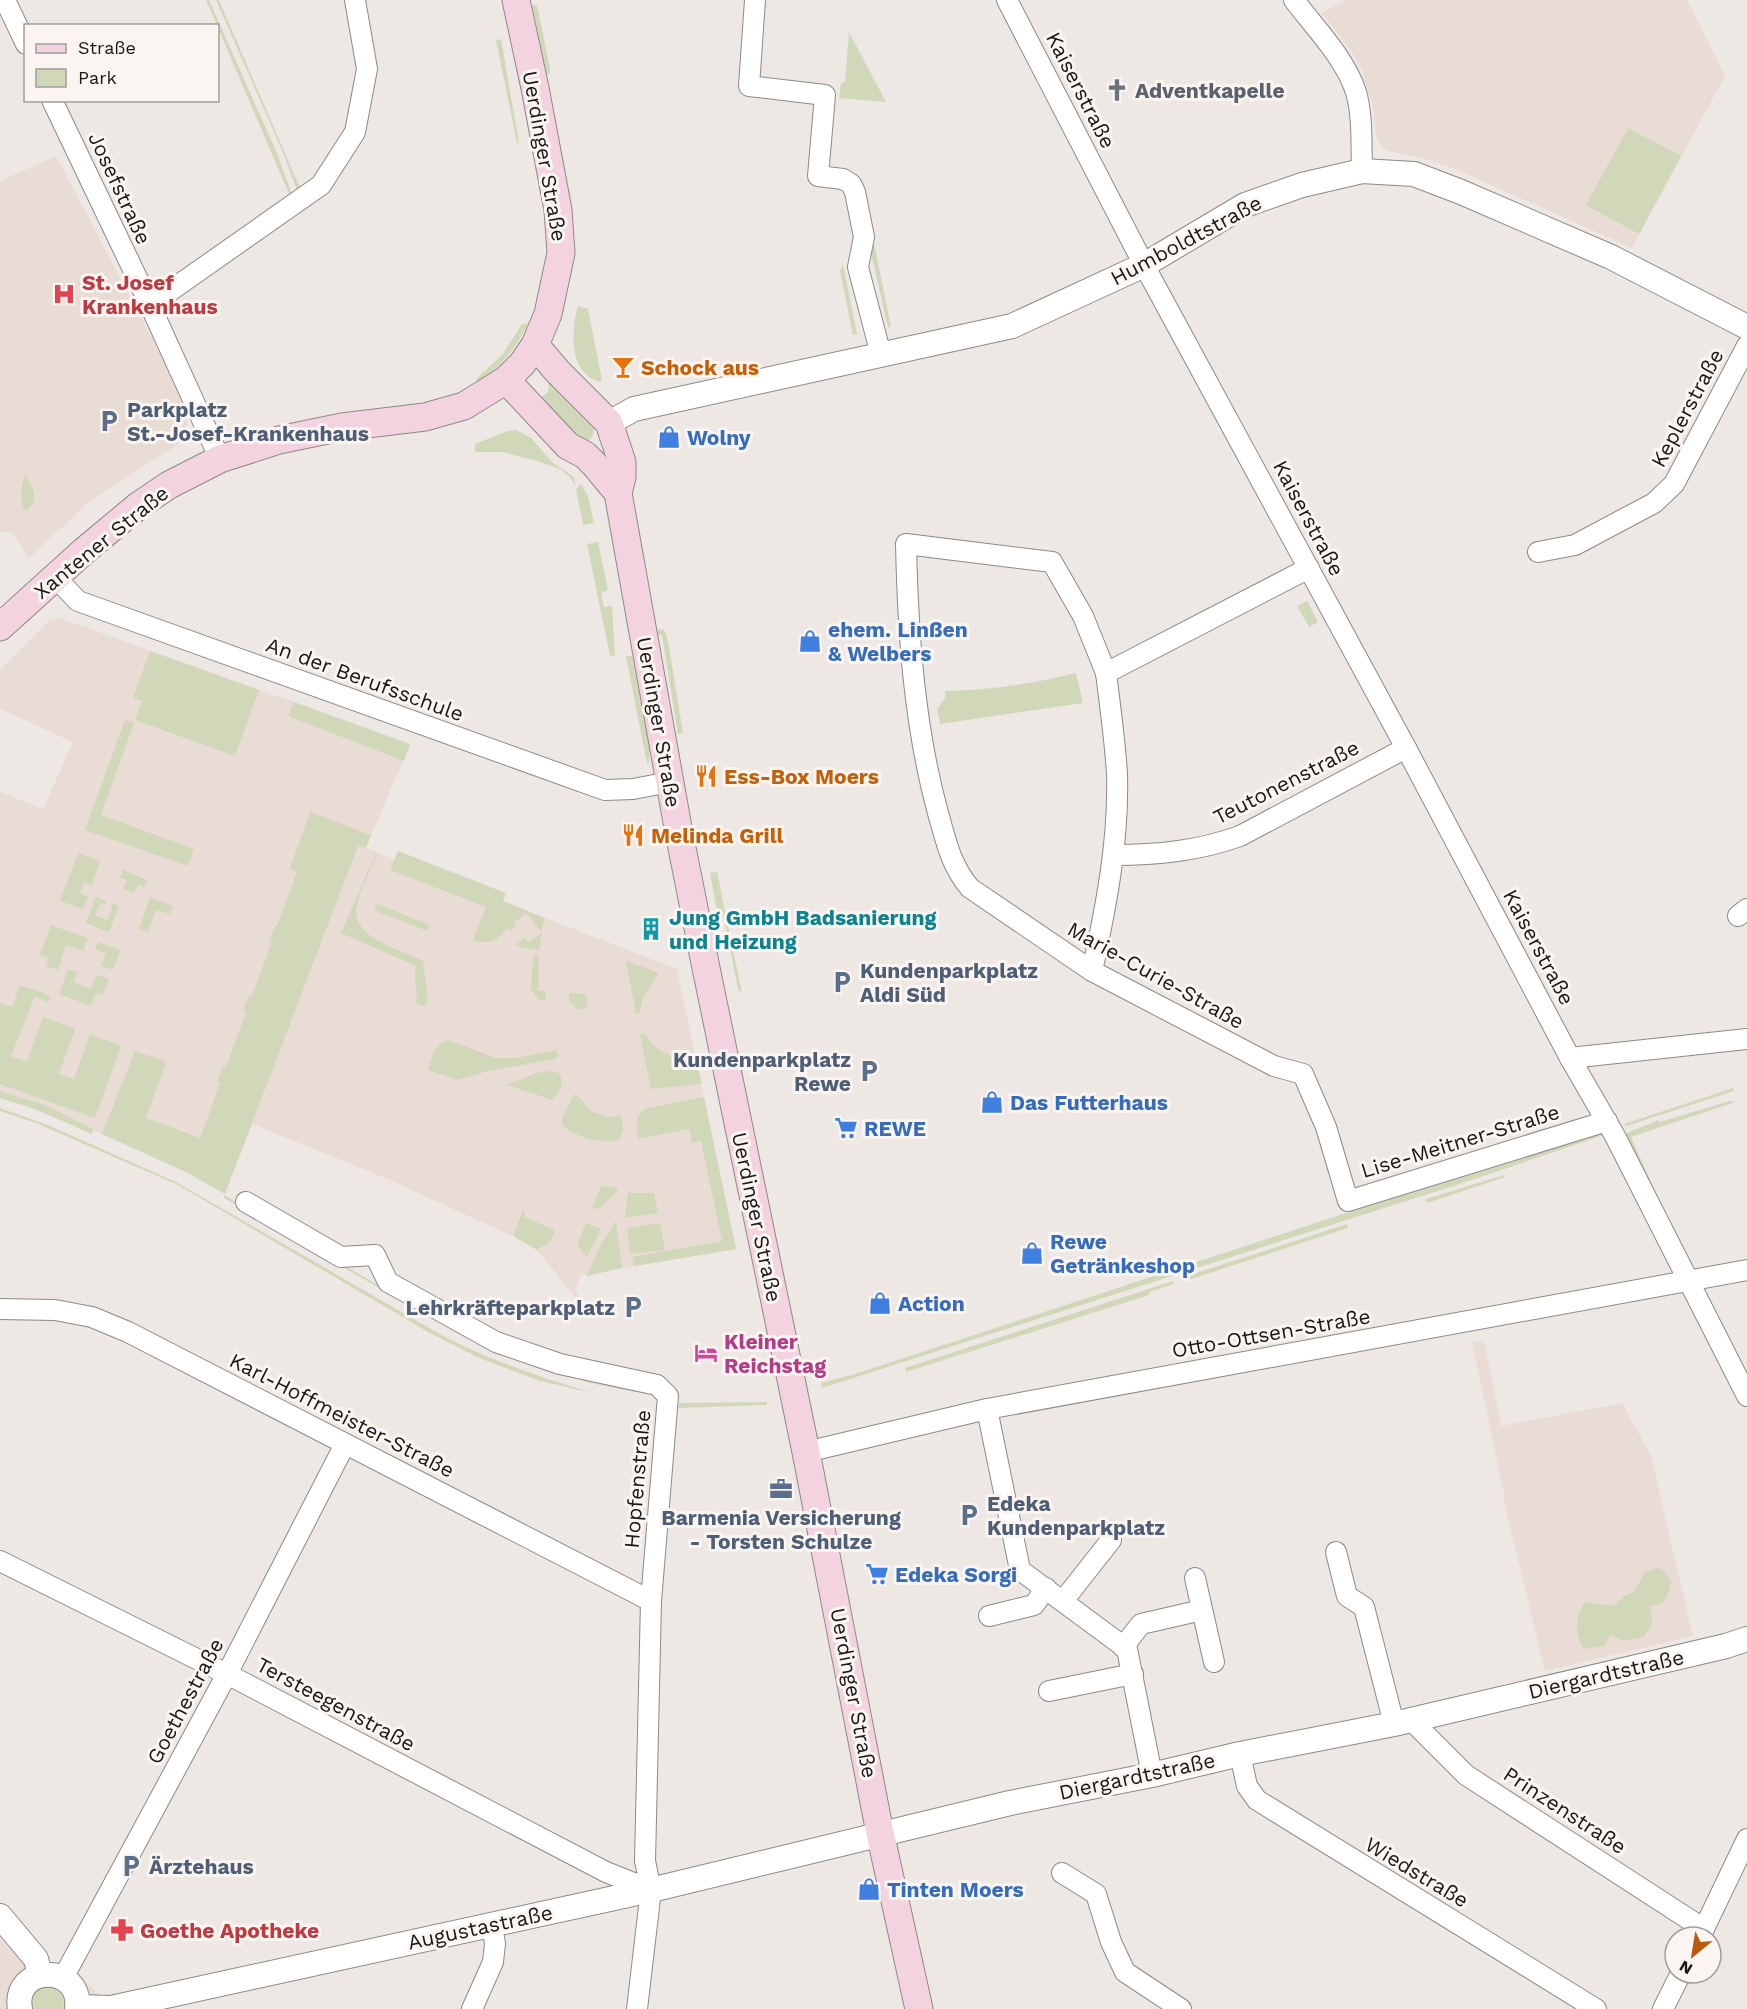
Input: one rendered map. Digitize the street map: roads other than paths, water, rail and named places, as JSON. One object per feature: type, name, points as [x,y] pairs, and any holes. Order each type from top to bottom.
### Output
[{"type":"main road","name":"Uerdinger Straße","points":[[516,0],[558,210],[561,254],[548,314],[535,345],[558,372],[609,423],[622,462],[622,477],[618,493],[670,782],[730,1092],[806,1452],[880,1833],[919,2009]]},
{"type":"main road","name":"Xantener Straße","points":[[0,627],[138,506],[169,485],[219,459],[279,440],[342,427],[425,417],[464,406],[506,380],[522,364],[535,345]]},
{"type":"main road","points":[[506,380],[568,446],[585,455],[618,493]]},
{"type":"main road","points":[[585,455],[596,454],[604,447],[608,438],[609,423]]},
{"type":"street","points":[[5,0],[24,40]]},
{"type":"street","points":[[150,305],[321,185],[355,132],[367,69],[355,0]]},
{"type":"street","points":[[755,0],[749,86],[825,95],[818,176],[843,179],[851,184],[855,192],[864,237],[858,267],[881,356]]},
{"type":"street","name":"Kaiserstraße","points":[[1007,0],[1144,265],[1406,748],[1570,1058],[1611,1128],[1747,1396]]},
{"type":"street","points":[[1294,0],[1346,70],[1356,93],[1360,118],[1362,171]]},
{"type":"street","name":"Josefstraße","points":[[53,102],[150,305],[219,459]]},
{"type":"street","name":"Humboldtstraße","points":[[609,423],[634,409],[1012,326],[1144,265],[1245,205],[1302,185],[1362,171],[1414,174],[1461,192],[1611,257],[1747,327]]},
{"type":"street","name":"Keplerstraße","points":[[1538,552],[1575,545],[1654,503],[1674,484],[1747,346]]},
{"type":"street","name":"Marie-Curie-Straße","points":[[1106,673],[1083,616],[1052,562],[906,544],[908,626],[917,709],[930,785],[951,860],[959,876],[970,888],[1092,971],[1274,1066]]},
{"type":"street","points":[[1092,971],[1105,911],[1113,855],[1117,775],[1106,673],[1309,568]]},
{"type":"street","name":"An der Berufsschule","points":[[55,577],[78,601],[605,790],[633,789],[670,782]]},
{"type":"street","name":"Teutonenstraße","points":[[1113,855],[1152,855],[1188,850],[1240,836],[1406,748]]},
{"type":"street","points":[[1570,1058],[1747,1039]]},
{"type":"street","name":"Lise-Meitner-Straße","points":[[1274,1066],[1303,1074],[1326,1127],[1348,1201],[1611,1128]]},
{"type":"street","name":"Hopfenstraße","points":[[246,1202],[341,1257],[375,1255],[388,1281],[496,1342],[560,1364],[657,1385],[668,1396],[651,1601],[645,1861],[651,1890],[637,2009]]},
{"type":"street","name":"Otto-Ottsen-Straße","points":[[806,1452],[987,1409],[1747,1270]]},
{"type":"street","name":"Karl-Hoffmeister-Straße","points":[[0,1309],[55,1310],[92,1317],[128,1332],[651,1601]]},
{"type":"street","points":[[987,1409],[1020,1570],[1127,1648],[1152,1775]]},
{"type":"street","name":"Goethestraße","points":[[52,1976],[227,1674],[345,1444]]},
{"type":"street","points":[[1063,1601],[1111,1540]]},
{"type":"street","points":[[1336,1552],[1347,1596],[1364,1608],[1402,1722]]},
{"type":"street","name":"Tersteegenstraße","points":[[0,1561],[227,1674],[606,1872],[651,1890]]},
{"type":"street","points":[[1195,1578],[1214,1662]]},
{"type":"street","points":[[989,1616],[1034,1605],[1046,1588]]},
{"type":"street","points":[[1123,1647],[1141,1624],[1202,1610]]},
{"type":"street","name":"Diergardtstraße","points":[[880,1833],[1240,1754],[1402,1722],[1747,1639]]},
{"type":"street","points":[[1049,1691],[1132,1674]]},
{"type":"street","name":"Prinzenstraße","points":[[1402,1722],[1466,1775],[1690,1925]]},
{"type":"street","name":"Wiedstraße","points":[[1240,1754],[1247,1786],[1257,1800],[1596,2009]]},
{"type":"street","name":"Augustastraße","points":[[78,2008],[111,2008],[651,1890],[880,1833]]},
{"type":"street","points":[[1706,1925],[1747,1839]]},
{"type":"street","points":[[1062,1873],[1096,1894],[1111,1942],[1125,1972],[1181,2009]]},
{"type":"street","points":[[0,1916],[52,1976],[71,1985],[76,1994],[78,2008]]},
{"type":"street","points":[[471,2009],[493,1962],[495,1944],[492,1924]]},
{"type":"street","points":[[20,2009],[19,1999],[24,1986],[29,1981],[52,1976]]},
{"type":"street","points":[[1663,2009],[1675,1985]]},
{"type":"place","name":"Adventkapelle","points":[[1117,90]]},
{"type":"place","name":"St. Josef Krankenhaus","points":[[64,294]]},
{"type":"place","name":"Schock aus","points":[[623,367]]},
{"type":"place","name":"Parkplatz St.-Josef-Krankenhaus","points":[[109,421]]},
{"type":"place","name":"Wolny","points":[[669,437]]},
{"type":"place","name":"ehem. Linßen & Welbers","points":[[810,641]]},
{"type":"place","name":"Ess-Box Moers","points":[[706,776]]},
{"type":"place","name":"Melinda Grill","points":[[633,835]]},
{"type":"place","name":"Jung GmbH Badsanierung und Heizung","points":[[651,929]]},
{"type":"place","name":"Kundenparkplatz Aldi Süd","points":[[842,982]]},
{"type":"place","name":"Kundenparkplatz Rewe","points":[[869,1071]]},
{"type":"place","name":"Das Futterhaus","points":[[992,1102]]},
{"type":"place","name":"REWE","points":[[846,1128]]},
{"type":"place","name":"Rewe Getränkeshop","points":[[1032,1253]]},
{"type":"place","name":"Action","points":[[880,1303]]},
{"type":"place","name":"Lehrkräfteparkplatz","points":[[633,1307]]},
{"type":"place","name":"Kleiner Reichstag","points":[[706,1353]]},
{"type":"place","name":"Barmenia Versicherung - Torsten Schulze","points":[[781,1489]]},
{"type":"place","name":"Edeka Kundenparkplatz","points":[[969,1515]]},
{"type":"place","name":"Edeka Sorgi","points":[[877,1574]]},
{"type":"place","name":"Ärztehaus","points":[[131,1866]]},
{"type":"place","name":"Tinten Moers","points":[[869,1889]]},
{"type":"place","name":"Goethe Apotheke","points":[[122,1930]]}]
